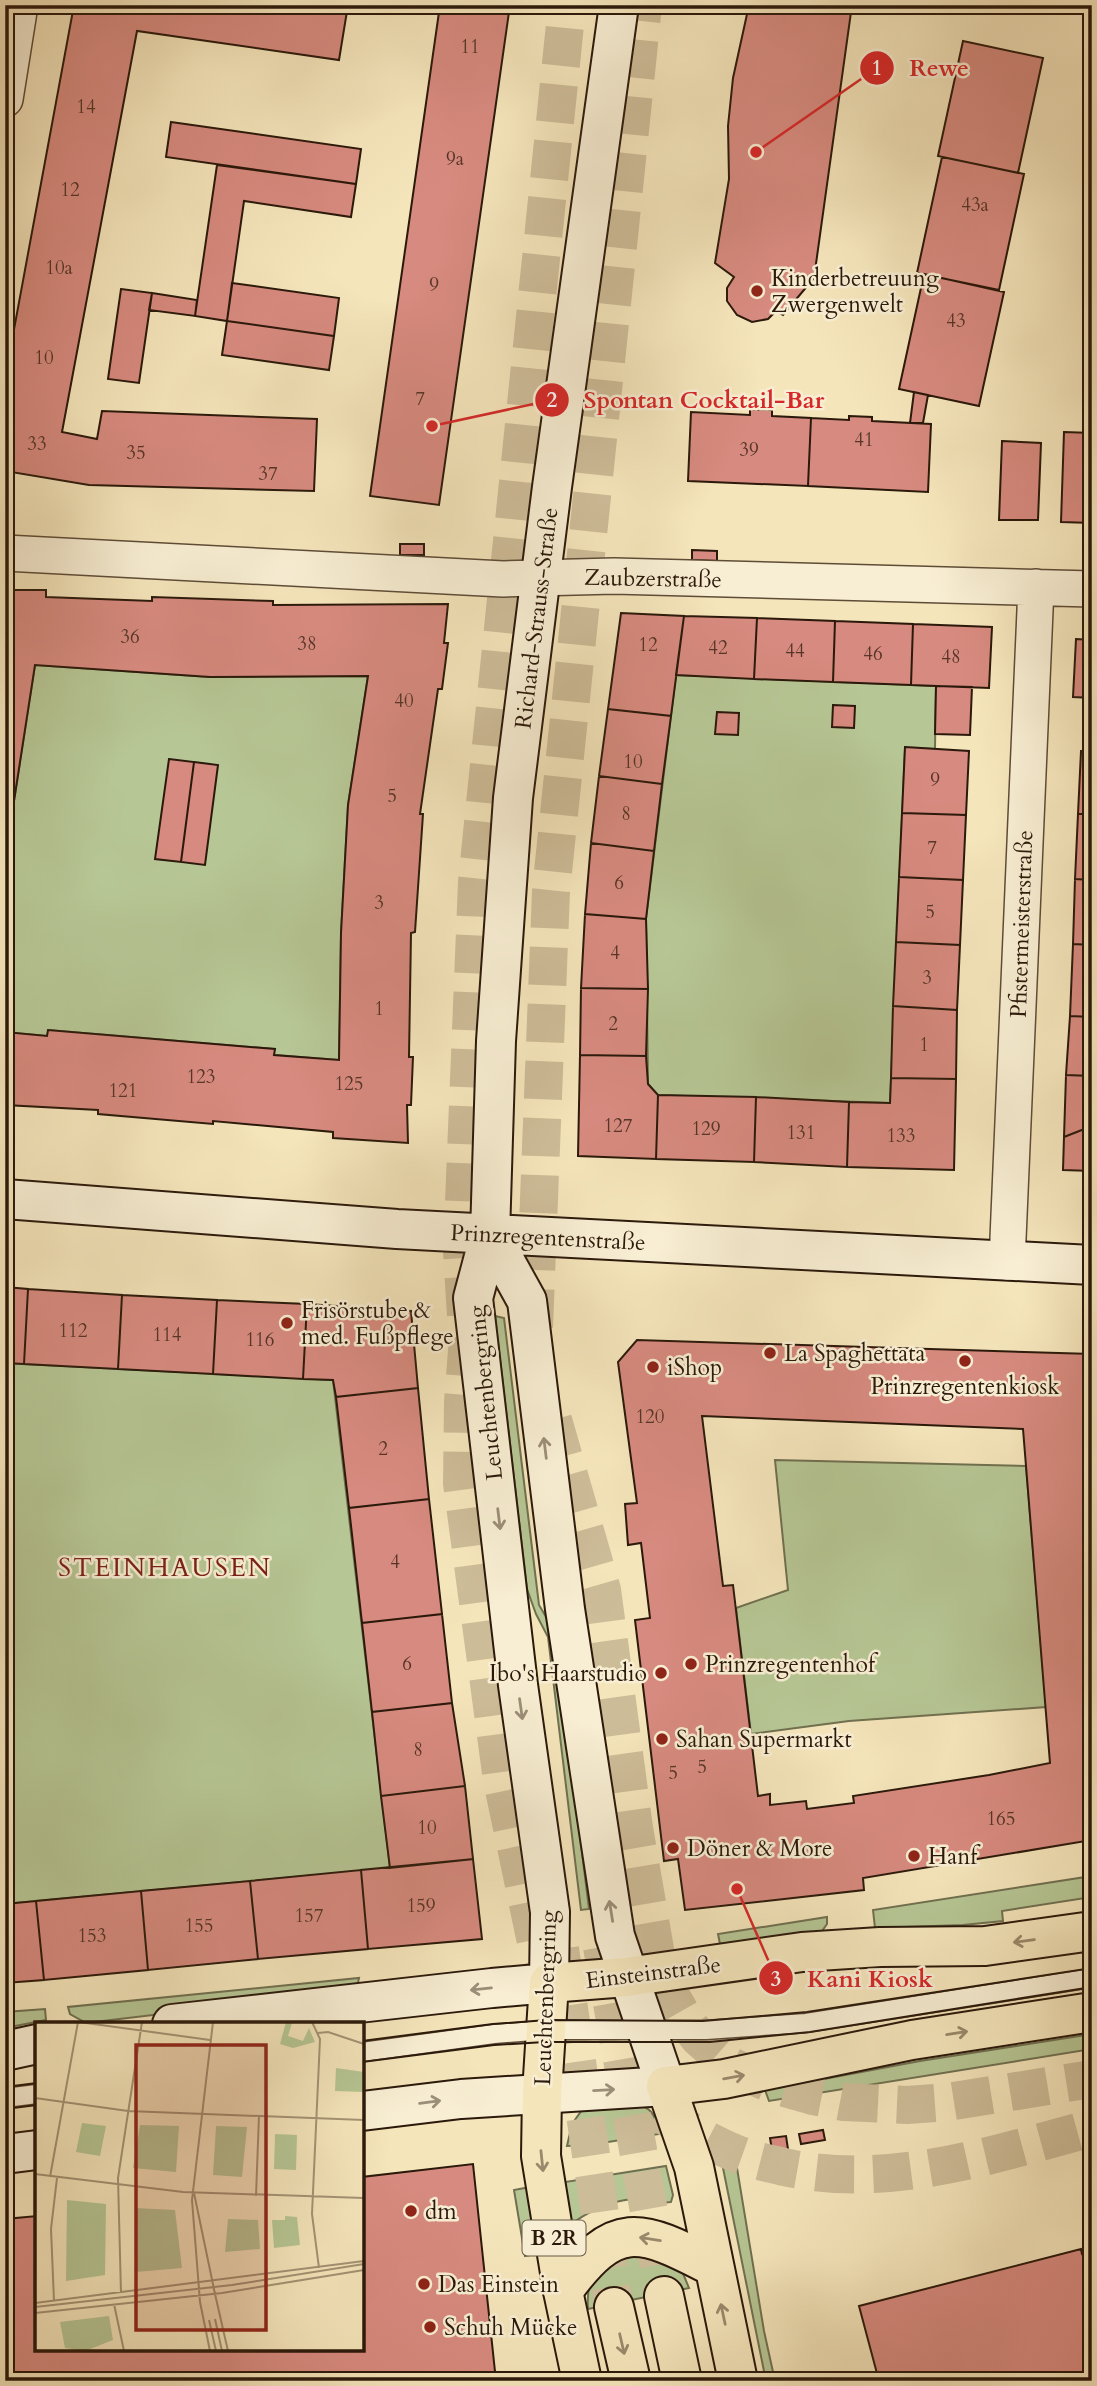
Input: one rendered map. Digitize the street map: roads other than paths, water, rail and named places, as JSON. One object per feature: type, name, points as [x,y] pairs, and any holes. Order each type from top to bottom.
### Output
[{"type":"main road","name":"Richard-Strauss-Straße","points":[[490,1234],[496,1041],[513,798],[540,578],[620,5]]},
{"type":"main road","name":"Prinzregentenstraße","points":[[5,1199],[490,1234],[1092,1265]]},
{"type":"main road","points":[[490,1234],[527,1301],[565,1609],[615,1936],[694,2167],[712,2266],[738,2381]]},
{"type":"main road","name":"Leuchtenbergring","points":[[490,1234],[473,1298],[518,1685],[550,1912],[541,2157],[563,2291],[582,2381]]},
{"type":"main road","name":"Einsteinstraße","points":[[190,2022],[492,1988],[627,1977],[836,1949],[985,1946],[1092,1931]]},
{"type":"main road","points":[[364,2111],[461,2099],[666,2087],[724,2079],[912,2040],[1092,2012]]},
{"type":"main road","points":[[5,2052],[35,2045]]},
{"type":"main road","points":[[5,2154],[35,2150]]},
{"type":"main road","name":"B 2R","points":[[563,2291],[597,2250],[614,2241],[632,2237],[650,2237],[663,2241],[712,2266]]},
{"type":"main road","points":[[664,2296],[682,2381]]},
{"type":"main road","points":[[614,2307],[631,2381]]},
{"type":"street","points":[[5,99],[20,5]]},
{"type":"street","name":"Zaubzerstraße","points":[[5,553],[503,579],[614,576],[1092,589]]},
{"type":"street","name":"Pfistermeisterstraße","points":[[1007,1262],[1036,587]]},
{"type":"lane","points":[[364,2052],[494,2034],[546,2030],[706,2030],[806,2023],[1092,1978]]},
{"type":"lane","points":[[5,2098],[35,2094]]},
{"type":"tunnel","points":[[466,1315],[462,1252],[477,882],[567,5]]},
{"type":"tunnel","points":[[534,1327],[551,891],[643,5]]},
{"type":"tunnel","points":[[468,1338],[463,1402],[462,1483],[502,1780],[537,1947],[544,1965]]},
{"type":"tunnel","points":[[553,1420],[602,1590],[634,1828],[657,1961],[670,1994],[699,2038],[731,2066],[771,2084],[844,2102],[907,2105],[948,2102],[1092,2079]]},
{"type":"tunnel","points":[[602,1947],[664,2296]]},
{"type":"tunnel","points":[[560,1949],[614,2307]]},
{"type":"tunnel","points":[[658,2112],[707,2140],[743,2156],[784,2167],[823,2173],[901,2172],[940,2166],[1092,2128]]},
{"type":"tram line","points":[[364,2041],[493,2024],[547,2020],[703,2021],[807,2012],[1092,1968]]},
{"type":"tram line","points":[[364,2062],[494,2045],[545,2042],[710,2042],[810,2032],[1092,1987]]},
{"type":"tram line","points":[[5,2087],[35,2083]]},
{"type":"tram line","points":[[5,2109],[35,2105]]},
{"type":"place","name":"Rewe","points":[[756,152]]},
{"type":"place","name":"Kinderbetreuung Zwergenwelt","points":[[757,291]]},
{"type":"place","name":"Spontan Cocktail-Bar","points":[[432,426]]},
{"type":"place","name":"Frisörstube & med. Fußpflege","points":[[287,1323]]},
{"type":"place","name":"La Spaghettata","points":[[770,1353]]},
{"type":"place","name":"Prinzregentenkiosk","points":[[965,1361]]},
{"type":"place","name":"iShop","points":[[653,1367]]},
{"type":"place","name":"Prinzregentenhof","points":[[691,1664]]},
{"type":"place","name":"Ibo's Haarstudio","points":[[661,1673]]},
{"type":"place","name":"Sahan Supermarkt","points":[[662,1739]]},
{"type":"place","name":"Döner & More","points":[[673,1848]]},
{"type":"place","name":"Hanf","points":[[914,1856]]},
{"type":"place","name":"Kani Kiosk","points":[[737,1889]]},
{"type":"place","name":"dm","points":[[411,2211]]},
{"type":"place","name":"Das Einstein","points":[[424,2284]]},
{"type":"place","name":"Schuh Mücke","points":[[430,2327]]},
{"type":"district","name":"STEINHAUSEN","points":[[165,1567]]}]
